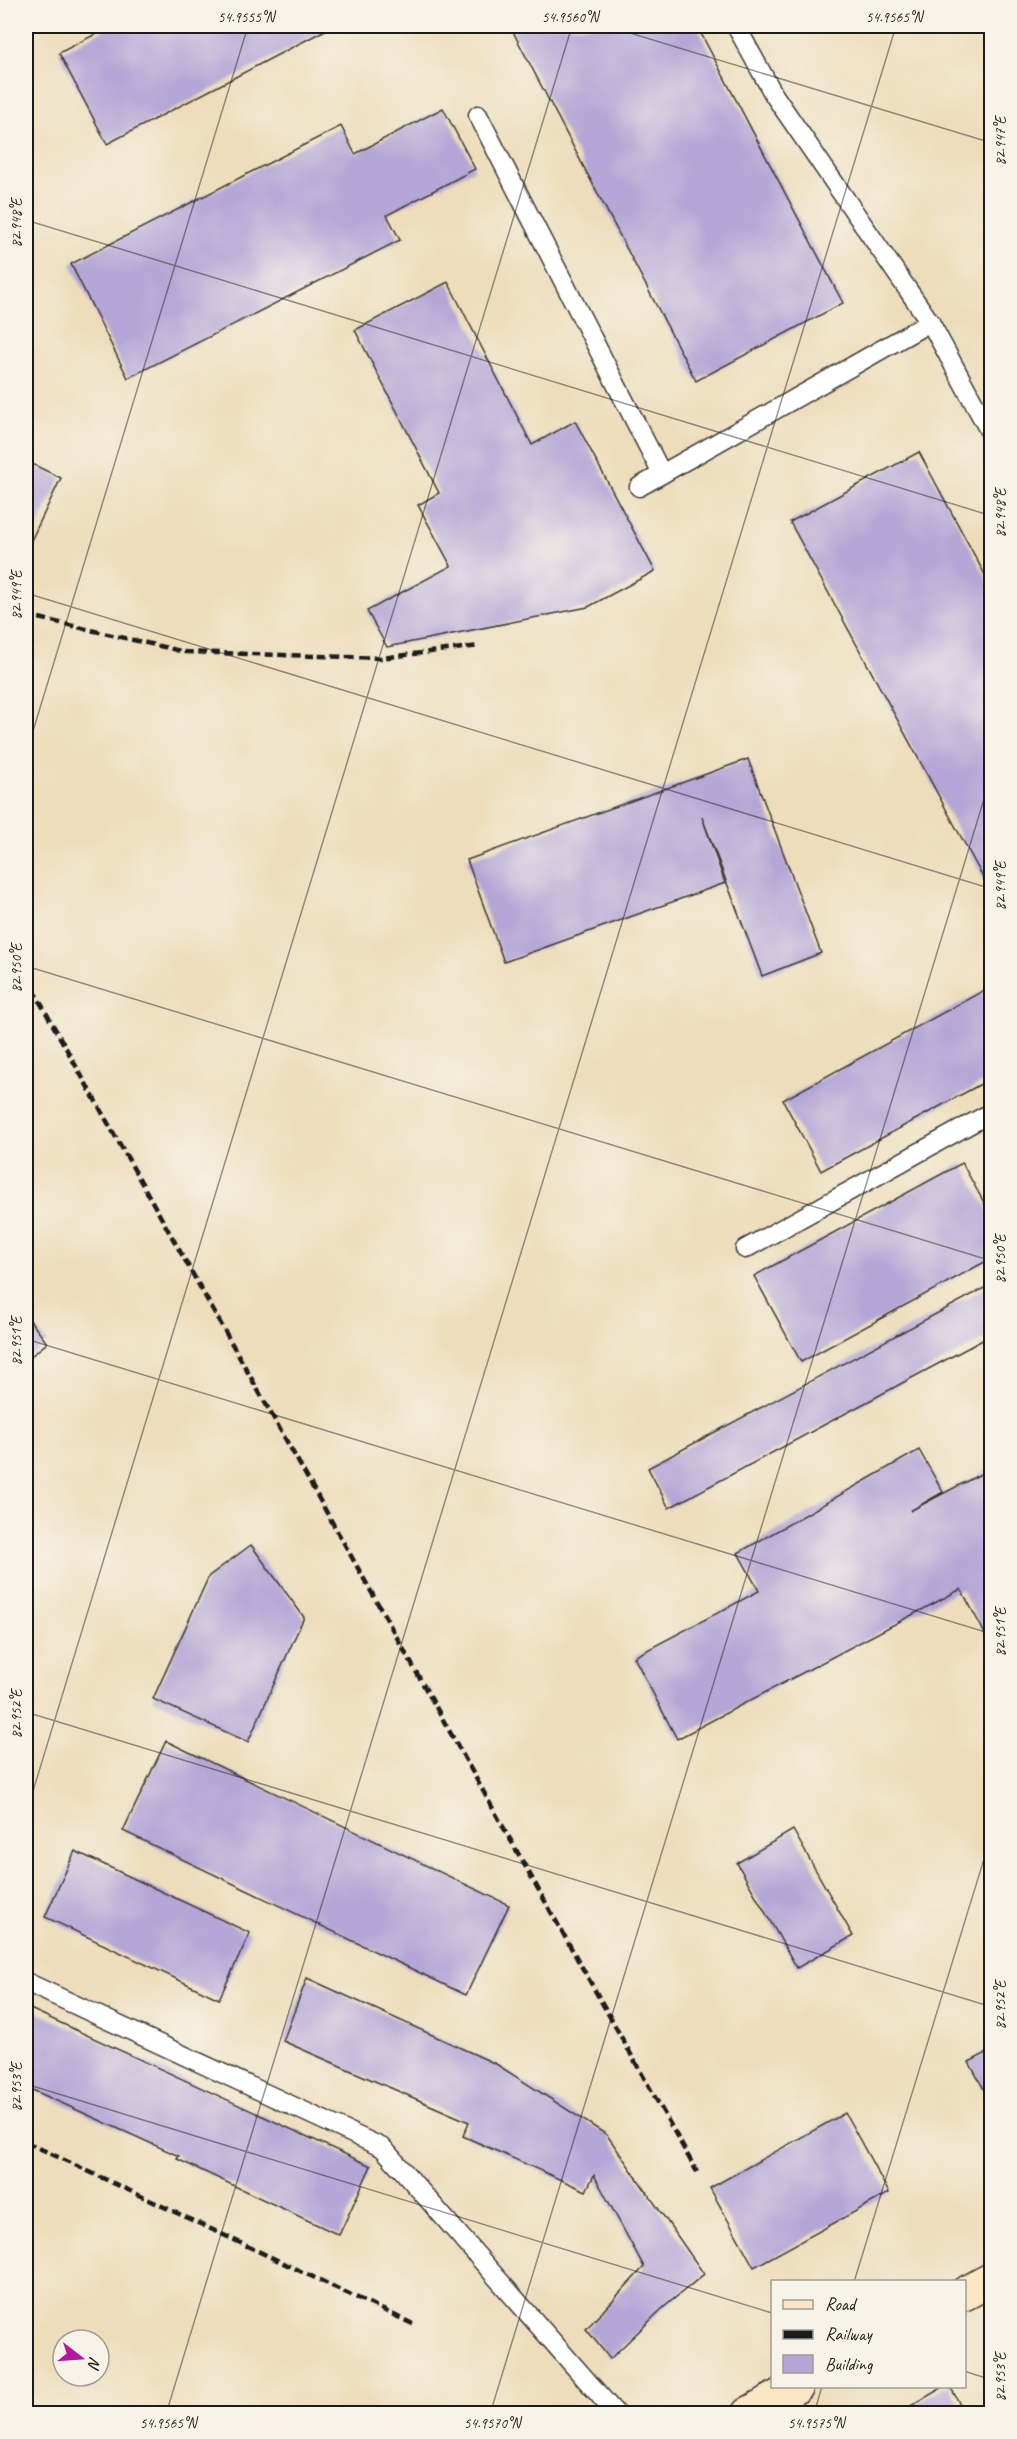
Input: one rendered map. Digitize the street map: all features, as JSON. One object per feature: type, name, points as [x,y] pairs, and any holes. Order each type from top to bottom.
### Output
[{"type":"main road","points":[[966,2293],[992,2279]]},
{"type":"main road","points":[[748,2414],[794,2388]]},
{"type":"lane","points":[[736,26],[774,95],[930,322],[992,436]]},
{"type":"lane","points":[[478,115],[662,474]]},
{"type":"lane","points":[[639,487],[930,322]]},
{"type":"lane","points":[[745,1249],[992,1112]]},
{"type":"lane","points":[[26,1982],[383,2148],[616,2414]]},
{"type":"building","points":[[111,26],[333,26],[107,144],[59,53]]},
{"type":"building","points":[[510,26],[697,26],[843,303],[696,381]]},
{"type":"building","points":[[443,108],[475,169],[387,215],[400,240],[128,378],[71,264],[341,126],[355,154]]},
{"type":"building","points":[[448,282],[532,445],[575,421],[655,571],[588,607],[387,647],[367,611],[451,566],[418,505],[439,493],[355,330]]},
{"type":"building","points":[[919,452],[992,588],[992,894],[790,522]]},
{"type":"building","points":[[26,461],[61,478],[26,551]]},
{"type":"building","points":[[748,759],[821,953],[762,976],[702,817],[725,883],[504,962],[467,860]]},
{"type":"building","points":[[992,986],[992,1078],[821,1171],[783,1100]]},
{"type":"building","points":[[962,1163],[992,1217],[992,1258],[801,1362],[754,1276]]},
{"type":"building","points":[[992,1284],[992,1335],[669,1508],[648,1468]]},
{"type":"building","points":[[26,1315],[47,1343],[26,1360]]},
{"type":"building","points":[[919,1450],[943,1492],[910,1511],[992,1468],[992,1647],[961,1589],[677,1739],[634,1657],[759,1591],[738,1553]]},
{"type":"building","points":[[251,1545],[304,1617],[248,1742],[153,1699],[209,1576]]},
{"type":"building","points":[[26,1593],[34,1596],[26,1616]]},
{"type":"building","points":[[166,1741],[509,1905],[466,1995],[123,1831]]},
{"type":"building","points":[[793,1830],[853,1936],[797,1968],[737,1863]]},
{"type":"building","points":[[75,1851],[250,1933],[219,1999],[45,1917]]},
{"type":"building","points":[[307,1978],[496,2064],[607,2135],[704,2274],[663,2308],[610,2359],[586,2329],[644,2267],[594,2175],[586,2191],[463,2136],[469,2122],[283,2041]]},
{"type":"building","points":[[26,2007],[371,2166],[339,2235],[177,2159],[179,2156],[26,2087]]},
{"type":"building","points":[[992,2050],[992,2104],[969,2062]]},
{"type":"building","points":[[845,2113],[889,2193],[754,2267],[710,2188]]},
{"type":"building","points":[[942,2388],[951,2388],[965,2414],[897,2414]]},
{"type":"railway","points":[[26,615],[185,652],[381,658],[479,646]]},
{"type":"railway","points":[[26,977],[697,2172]]},
{"type":"railway","points":[[26,2142],[413,2324]]}]
